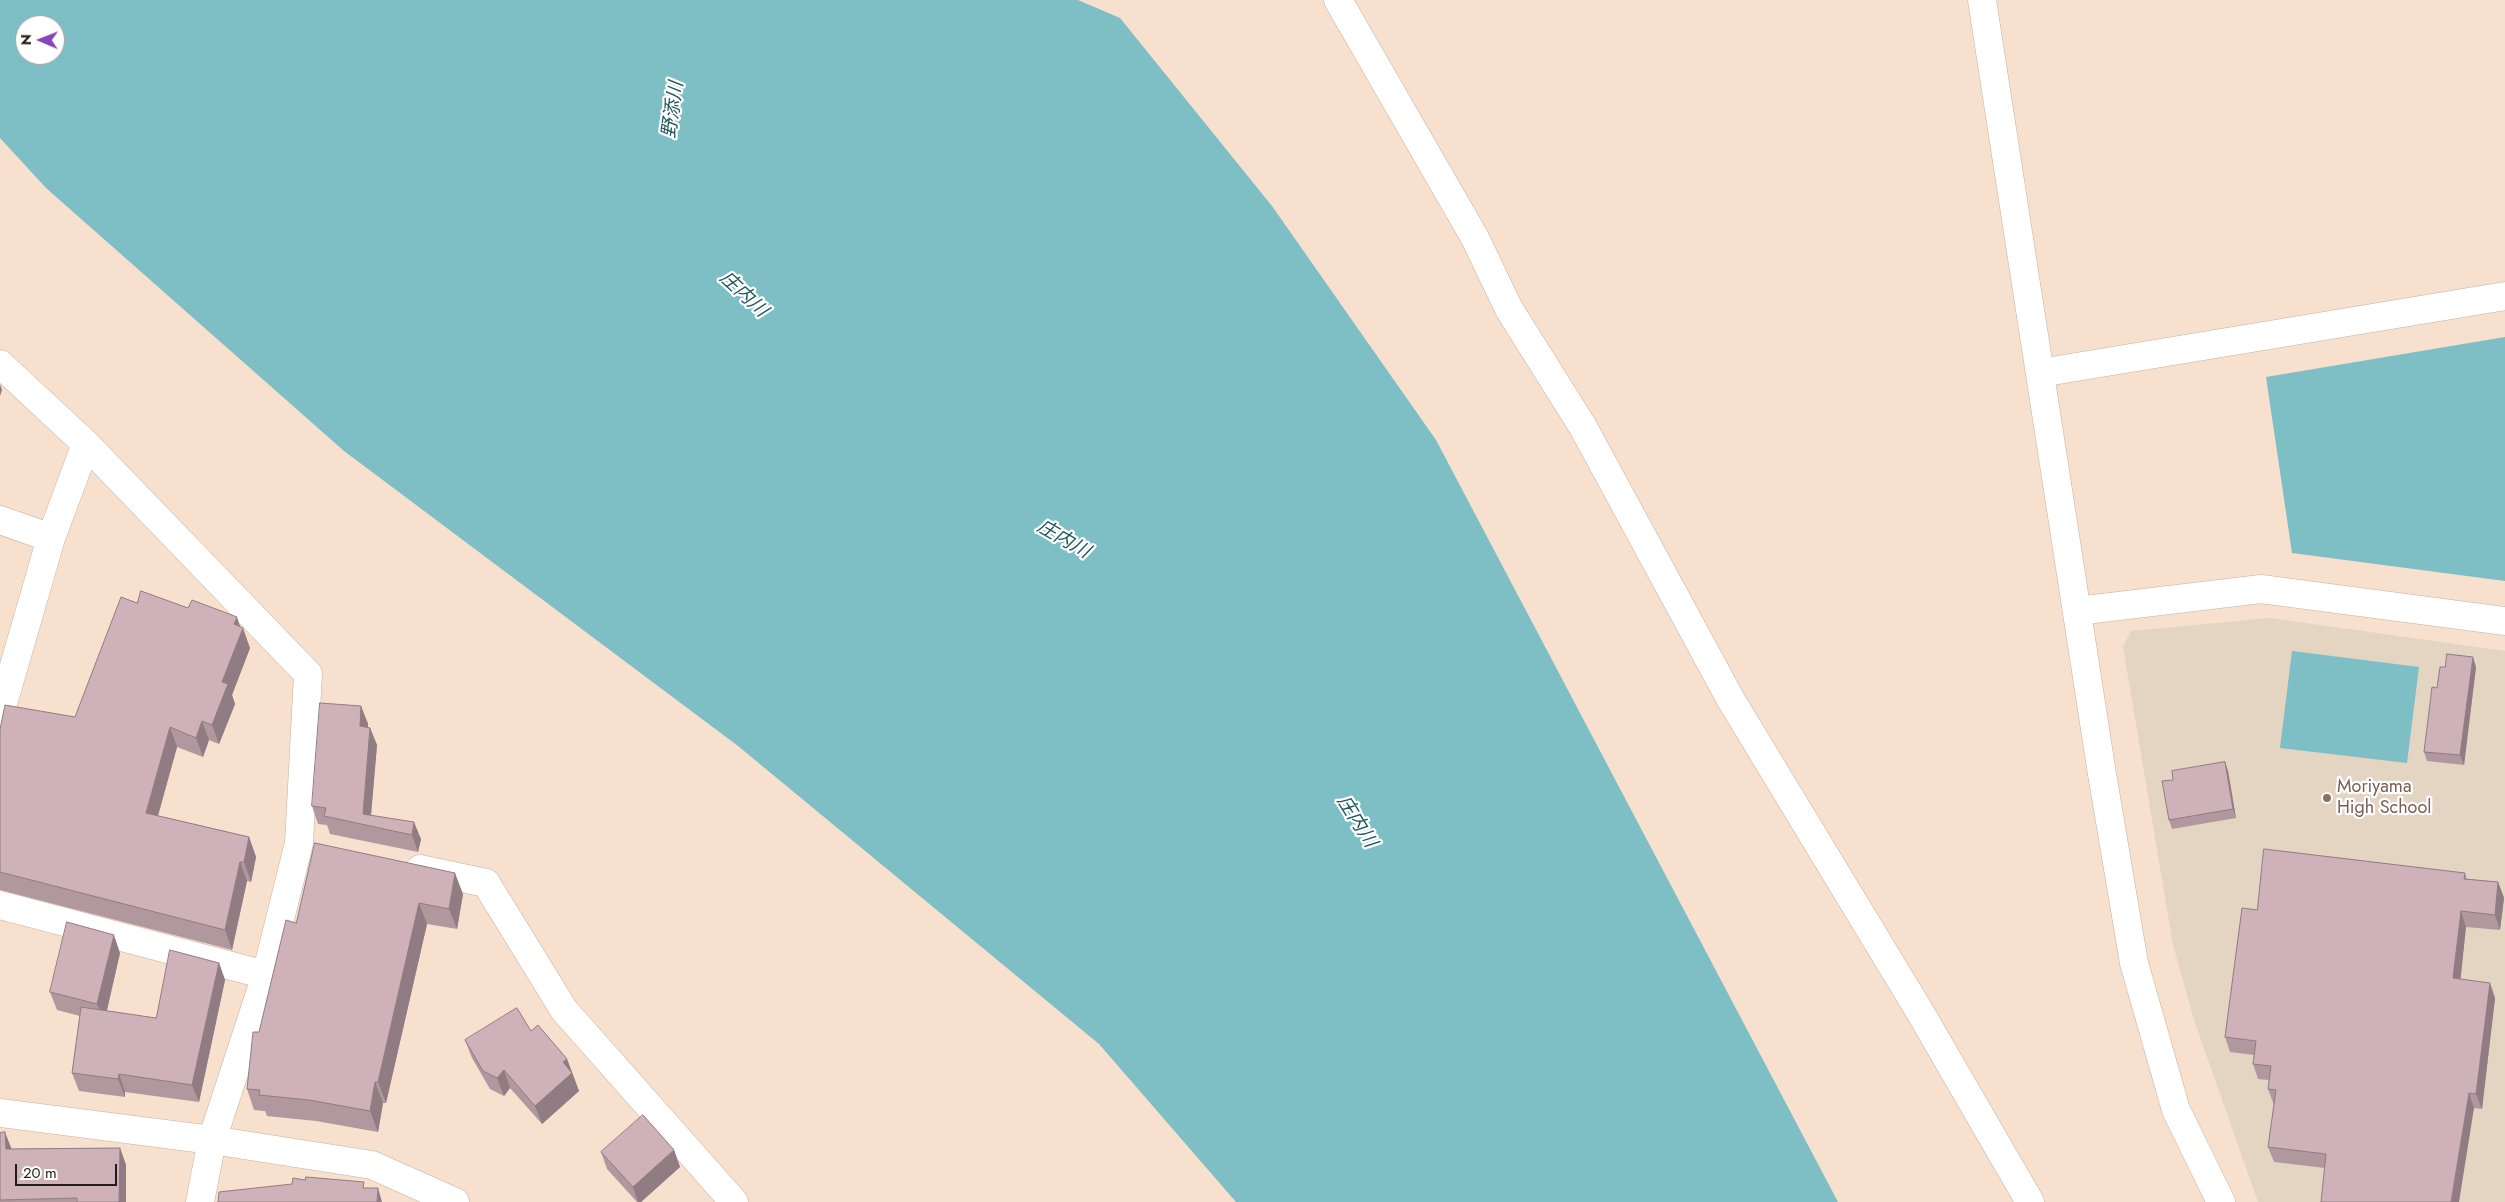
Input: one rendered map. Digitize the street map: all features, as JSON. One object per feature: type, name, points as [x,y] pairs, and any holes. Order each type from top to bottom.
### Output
[{"type":"street","points":[[1338,0],[1475,238],[1509,309],[1584,427],[1731,700],[1920,1012],[2030,1202]]},
{"type":"street","points":[[1982,0],[2134,964],[2176,1110],[2221,1202]]},
{"type":"street","points":[[2040,373],[2505,296]]},
{"type":"street","points":[[0,364],[86,444],[308,674],[299,843],[266,975],[212,1140],[200,1202]]},
{"type":"street","points":[[0,714],[51,538],[86,444]]},
{"type":"street","points":[[0,520],[51,538]]},
{"type":"street","points":[[2077,611],[2261,589],[2505,621]]},
{"type":"street","points":[[299,843],[327,849]]},
{"type":"street","points":[[393,863],[486,883],[564,1010],[734,1202]]},
{"type":"street","points":[[0,905],[266,975]]},
{"type":"street","points":[[0,1113],[212,1140],[372,1165],[455,1202]]},
{"type":"shaded area","name":"Moriyama High School","points":[[2270,618],[2505,651],[2505,1202],[2258,1202],[2194,1020],[2173,945],[2123,647],[2131,631]]},
{"type":"water","points":[[0,0],[1078,0],[1120,18],[1272,206],[1436,440],[1838,1202],[1236,1202],[1099,1044],[738,746],[344,451],[46,188],[0,138]]},
{"type":"water","points":[[2505,337],[2505,581],[2292,553],[2266,377]]},
{"type":"water","points":[[2292,651],[2419,667],[2407,763],[2280,748]]},
{"type":"building","points":[[141,591],[188,608],[192,600],[237,617],[234,624],[243,628],[222,682],[228,684],[212,725],[202,721],[196,738],[170,727],[146,813],[249,837],[244,862],[240,862],[225,930],[0,872],[0,729],[5,705],[75,717],[121,597],[137,603]]},
{"type":"building","points":[[2447,654],[2473,657],[2460,755],[2424,752],[2432,687],[2437,688],[2440,667],[2445,667]]},
{"type":"building","points":[[320,703],[361,706],[360,726],[370,728],[363,814],[414,822],[412,835],[324,816],[326,808],[312,806]]},
{"type":"building","points":[[2225,762],[2233,809],[2169,820],[2162,781],[2173,780],[2172,771]]},
{"type":"building","points":[[315,843],[455,873],[449,909],[419,903],[378,1082],[375,1082],[370,1111],[309,1100],[259,1095],[260,1090],[247,1089],[253,1032],[259,1032],[286,920],[296,923]]},
{"type":"building","points":[[2264,849],[2465,873],[2464,879],[2498,882],[2495,915],[2461,911],[2453,978],[2490,983],[2476,1094],[2469,1093],[2451,1202],[2321,1202],[2326,1154],[2268,1147],[2276,1090],[2268,1089],[2271,1066],[2253,1064],[2256,1041],[2225,1037],[2242,908],[2257,910]]},
{"type":"building","points":[[67,922],[114,935],[97,1004],[50,992]]},
{"type":"building","points":[[170,950],[219,963],[192,1085],[119,1074],[118,1079],[72,1073],[81,1007],[156,1018]]},
{"type":"building","points":[[517,1008],[531,1031],[538,1025],[567,1059],[563,1062],[572,1073],[535,1106],[504,1070],[497,1078],[483,1071],[465,1040]]},
{"type":"building","points":[[643,1115],[674,1150],[633,1187],[601,1152]]},
{"type":"building","points":[[5,1132],[6,1149],[120,1148],[119,1202],[77,1202],[77,1198],[0,1200],[0,1133]]},
{"type":"building","points":[[306,1177],[364,1182],[363,1188],[378,1188],[377,1202],[218,1202],[219,1192],[292,1184],[293,1178],[305,1180]]},
{"type":"place","name":"Moriyama High School","points":[[2327,798]]},
{"type":"water label","name":"野添川","points":[[674,110]]},
{"type":"water label","name":"庄内川","points":[[743,295]]},
{"type":"water label","name":"庄内川","points":[[1063,540]]},
{"type":"water label","name":"庄内川","points":[[1356,822]]}]
